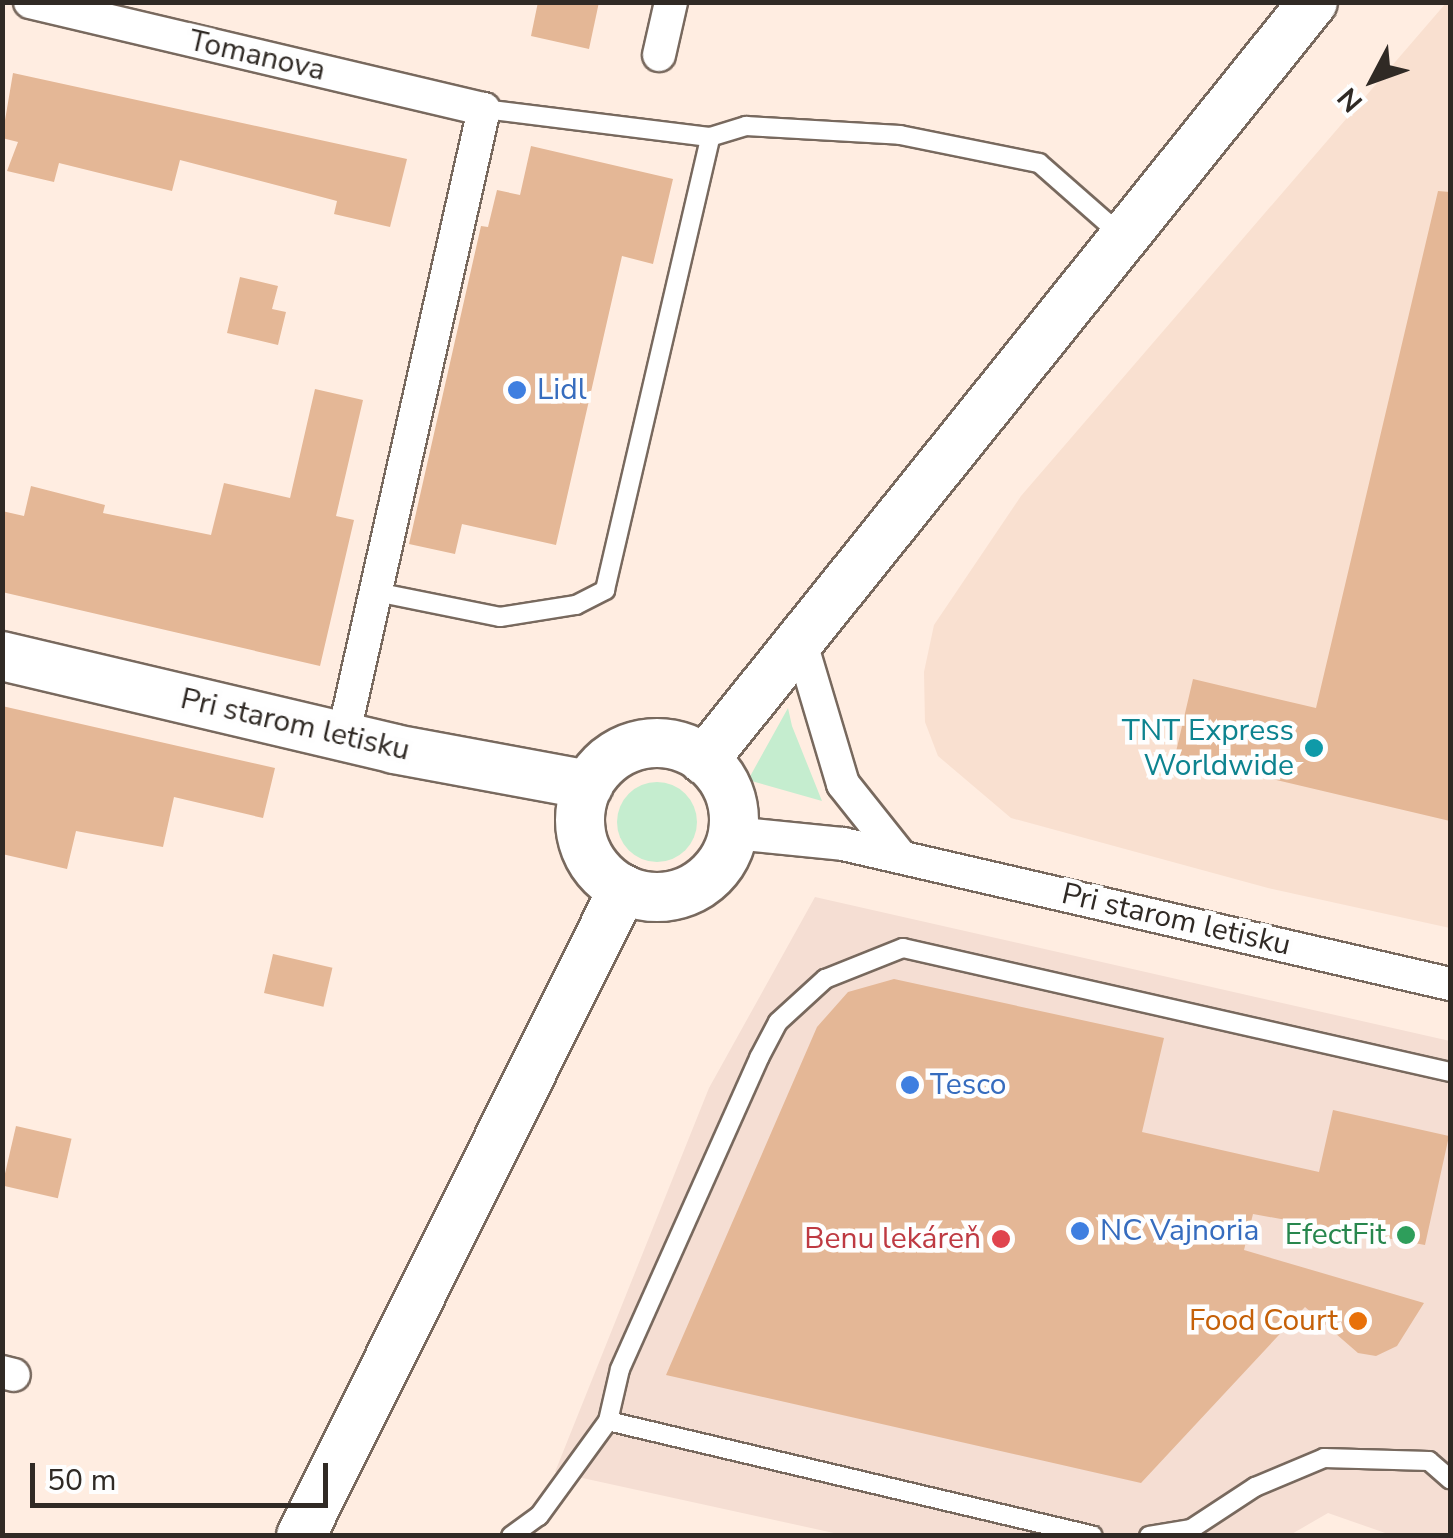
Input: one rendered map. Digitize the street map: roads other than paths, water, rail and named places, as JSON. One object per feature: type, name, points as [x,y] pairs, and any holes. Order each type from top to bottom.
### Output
[{"type":"main road","points":[[704,760],[1313,2]]},
{"type":"main road","name":"Pri starom letisku","points":[[2,656],[342,737],[589,785]]},
{"type":"main road","points":[[641,745],[674,745],[704,760],[726,785],[733,833],[714,872],[687,891],[655,897],[623,889],[586,849],[580,821],[589,785],[610,759],[641,745]]},
{"type":"main road","points":[[301,1536],[623,889]]},
{"type":"street","name":"Tomanova","points":[[30,2],[484,109]]},
{"type":"street","points":[[658,55],[672,2]]},
{"type":"street","points":[[342,737],[484,109]]},
{"type":"street","points":[[801,642],[843,784],[901,858]]},
{"type":"street","name":"Pri starom letisku","points":[[733,833],[842,844],[1450,984]]},
{"type":"lane","points":[[484,109],[710,137],[746,126],[900,136],[1040,163],[1126,238]]},
{"type":"lane","points":[[376,592],[500,617],[576,606],[606,590],[710,137]]},
{"type":"lane","points":[[511,1536],[540,1516],[608,1422],[620,1369],[758,1058],[778,1022],[825,979],[903,948],[1450,1072]]},
{"type":"lane","points":[[608,1422],[1093,1536]]},
{"type":"lane","points":[[1149,1536],[1191,1529],[1255,1487],[1324,1458],[1429,1461],[1450,1479]]},
{"type":"place","name":"Lidl","points":[[517,390]]},
{"type":"place","name":"TNT Express Worldwide","points":[[1314,748]]},
{"type":"place","name":"Tesco","points":[[910,1085]]},
{"type":"place","name":"NC Vajnoria","points":[[1080,1231]]},
{"type":"place","name":"EfectFit","points":[[1406,1235]]},
{"type":"place","name":"Benu lekáreň","points":[[1001,1239]]},
{"type":"place","name":"Food Court","points":[[1358,1321]]}]
